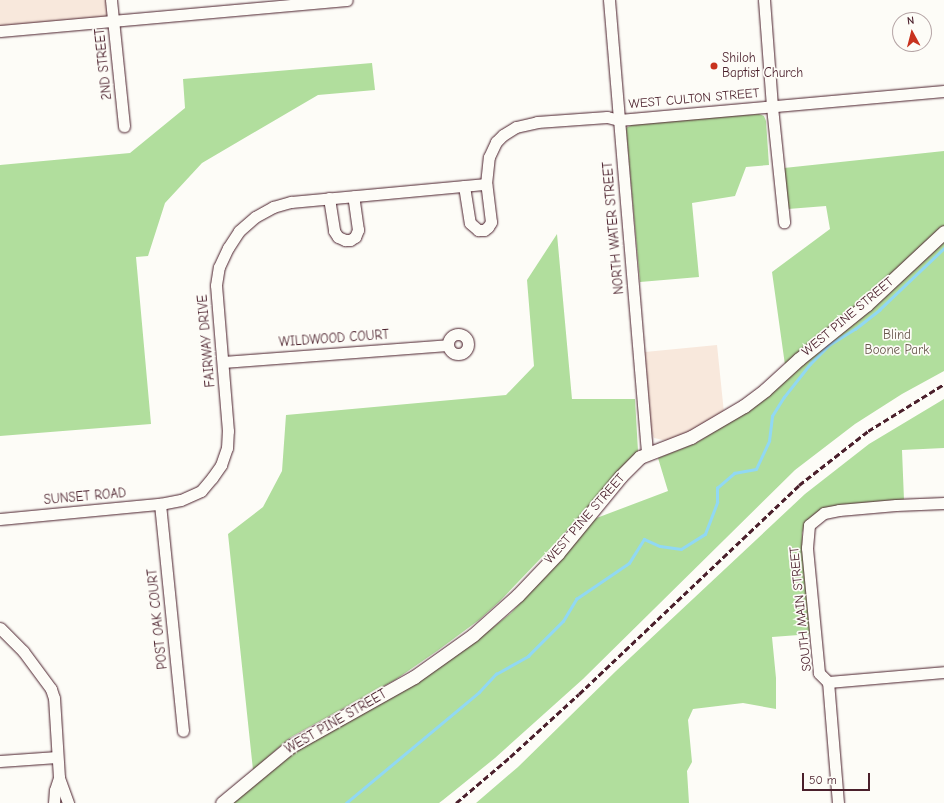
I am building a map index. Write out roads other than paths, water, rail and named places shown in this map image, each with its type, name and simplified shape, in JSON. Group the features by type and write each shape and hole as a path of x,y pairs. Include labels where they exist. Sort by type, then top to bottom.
{"street":[{"name":"2ND STREET","path":"111,0 124,126"},
{"path":"0,31 347,0"},
{"name":"NORTH WATER STREET","path":"609,0 647,453"},
{"path":"764,0 772,107 784,222"},
{"name":"WEST CULTON STREET","path":"464,186 470,223 478,230 484,230 491,222 486,184 489,157 496,142 516,127 536,122 607,117 619,120 944,91"},
{"name":"FAIRWAY DRIVE","path":"160,504 182,500 201,491 221,465 227,448 228,431 224,362 216,304 216,285 219,267 235,237 255,217 273,207 291,202 486,184"},
{"path":"329,198 334,231 338,237 345,240 350,240 355,237 358,230 353,196"},
{"name":"WEST PINE STREET","path":"222,803 291,746 414,676 472,635 518,595 558,553 621,476 640,457 647,453 692,437 744,406 866,305 944,232"},
{"name":"WILDWOOD COURT","path":"224,362 447,345"},
{"name":"SUNSET ROAD","path":"0,519 160,504"},
{"name":"POST OAK COURT","path":"160,504 183,731"},
{"name":"SOUTH MAIN STREET","path":"838,803 828,682 819,673 807,548 809,525 824,513 896,505 944,504"},
{"path":"0,628 23,651 51,689 54,698 59,778 68,803"},
{"path":"828,682 944,672"},
{"path":"0,761 57,758"},
{"path":"54,803 55,790 59,778"}],"waterway":[{"path":"346,803 479,692 496,674 528,656 563,621 576,599 629,563 644,539 660,546 681,549 705,534 717,502 717,488 734,473 756,469 769,441 772,416 784,397 810,364 829,345 855,329 879,310 944,248"}],"railway":[{"path":"456,803 510,757 579,694 799,485 868,431 944,384"}],"place":[{"name":"Shiloh Baptist Church","path":"714,66"}],"park label":[{"name":"Blind Boone Park","path":"897,344"}]}
